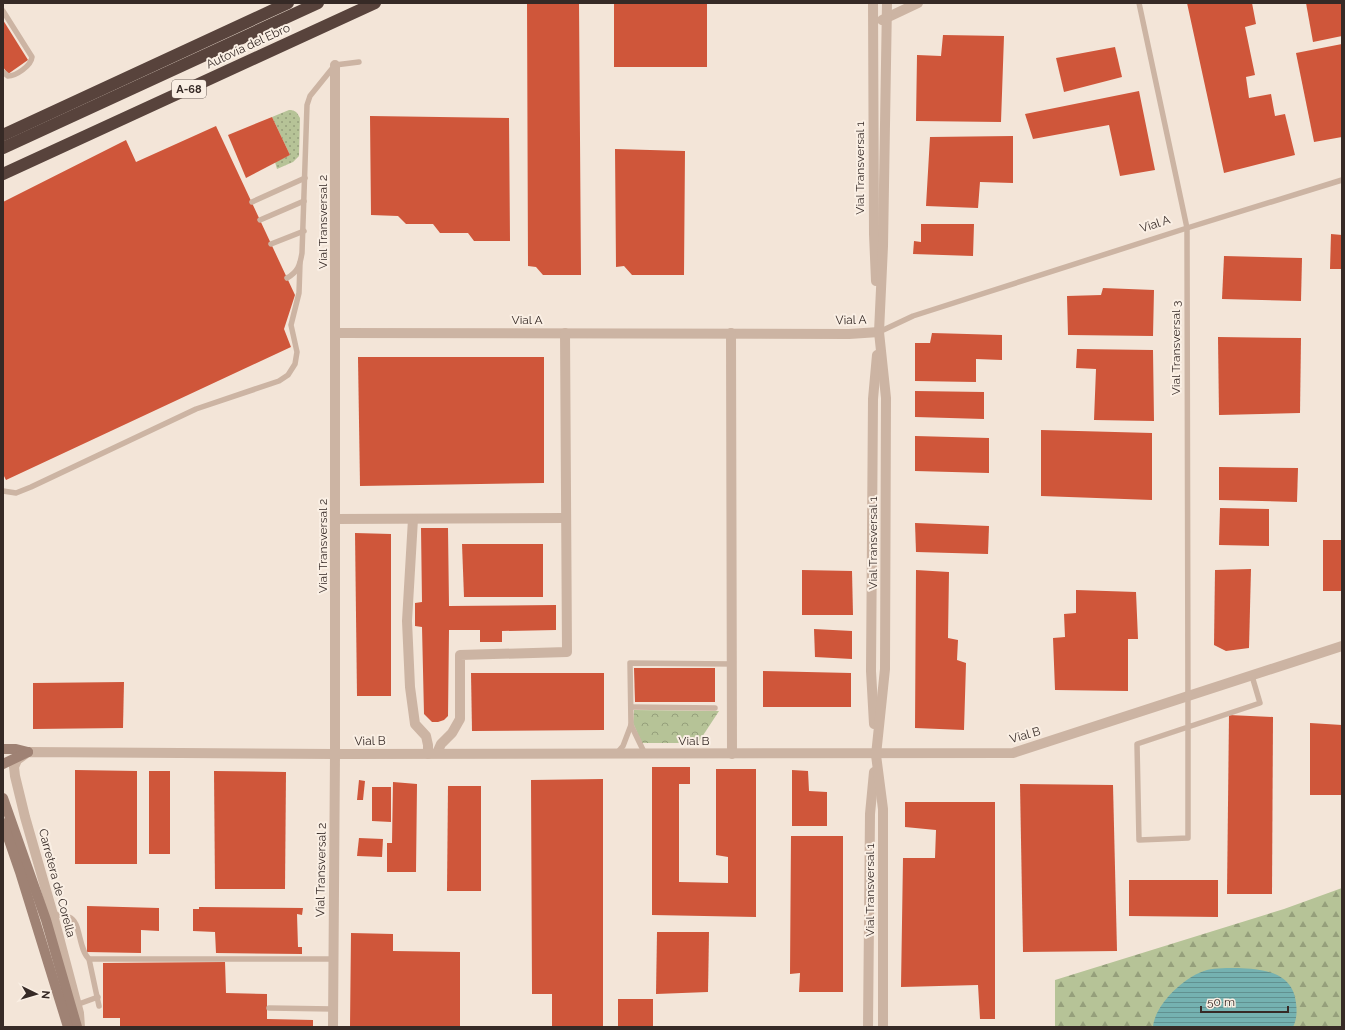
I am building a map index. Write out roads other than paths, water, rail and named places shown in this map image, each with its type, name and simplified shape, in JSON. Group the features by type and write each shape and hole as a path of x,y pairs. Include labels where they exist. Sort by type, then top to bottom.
{"highway":[{"path":"3,134 288,3"},
{"name":"Autovía del Ebro","path":"3,148 318,3"},
{"name":"Autovía del Ebro","path":"3,174 375,3"}],"main road":[{"path":"3,749 16,749 28,752"},
{"path":"3,764 28,752"},
{"name":"Carretera de Corella","path":"3,798 7,822 20,872 68,1027"},
{"path":"7,822 19,832 52,926 56,929"},
{"name":"Carretera de Corella","path":"7,822 46,920 79,1027"}],"street":[{"name":"Vial Transversal 1","path":"868,1027 870,814 885,668 886,398 879,332 874,234 873,3"},
{"name":"Vial Transversal 1","path":"879,332 883,246 886,3"},
{"path":"873,24 918,3"},
{"name":"Vial Transversal 2","path":"333,1027 336,754 335,65"},
{"name":"Vial A","path":"336,333 849,334 879,332"},
{"path":"413,519 407,621 410,687 415,724 426,736 432,754 452,733 460,719 460,655 567,652 565,333"},
{"path":"731,334 732,754"},
{"path":"336,519 565,518"},
{"name":"Vial B","path":"28,752 336,754 1013,754 1342,646"},
{"name":"Carretera de Corella","path":"28,752 17,760 14,767 15,776 25,817 53,914 76,1005 79,1027"},
{"name":"Vial Transversal 1","path":"876,755 883,809 883,1027"}],"lane":[{"name":"Vial Transversal 3","path":"1139,3 1186,228 1188,728"},
{"path":"3,11 32,57 27,66 13,75 8,76 3,72"},
{"path":"3,490 16,493 31,487 196,409 279,381 288,375 295,364 297,352 291,325 299,293 300,263 304,231 307,105 310,96 335,65 359,62"},
{"path":"252,202 305,178"},
{"name":"Vial A","path":"879,332 913,316 1186,228 1342,180"},
{"path":"260,220 304,201"},
{"path":"271,244 304,231"},
{"path":"287,278 295,274 300,263"},
{"path":"617,754 623,746 631,725 630,663 732,664"},
{"path":"1188,728 1188,838 1139,840 1137,744 1260,703 1252,676"},
{"path":"631,707 715,708"},
{"path":"631,725 645,754"},
{"path":"53,914 70,917 76,922 84,954 89,959 99,1006"},
{"path":"89,959 333,959"},
{"path":"76,1005 98,997"},
{"path":"269,1008 333,1009"}],"water":[{"path":"1218,968 1238,968 1267,971 1283,979 1289,985 1294,993 1297,1012 1293,1027 1153,1027 1159,1009 1165,1000 1172,992 1190,978 1207,970"}]}
